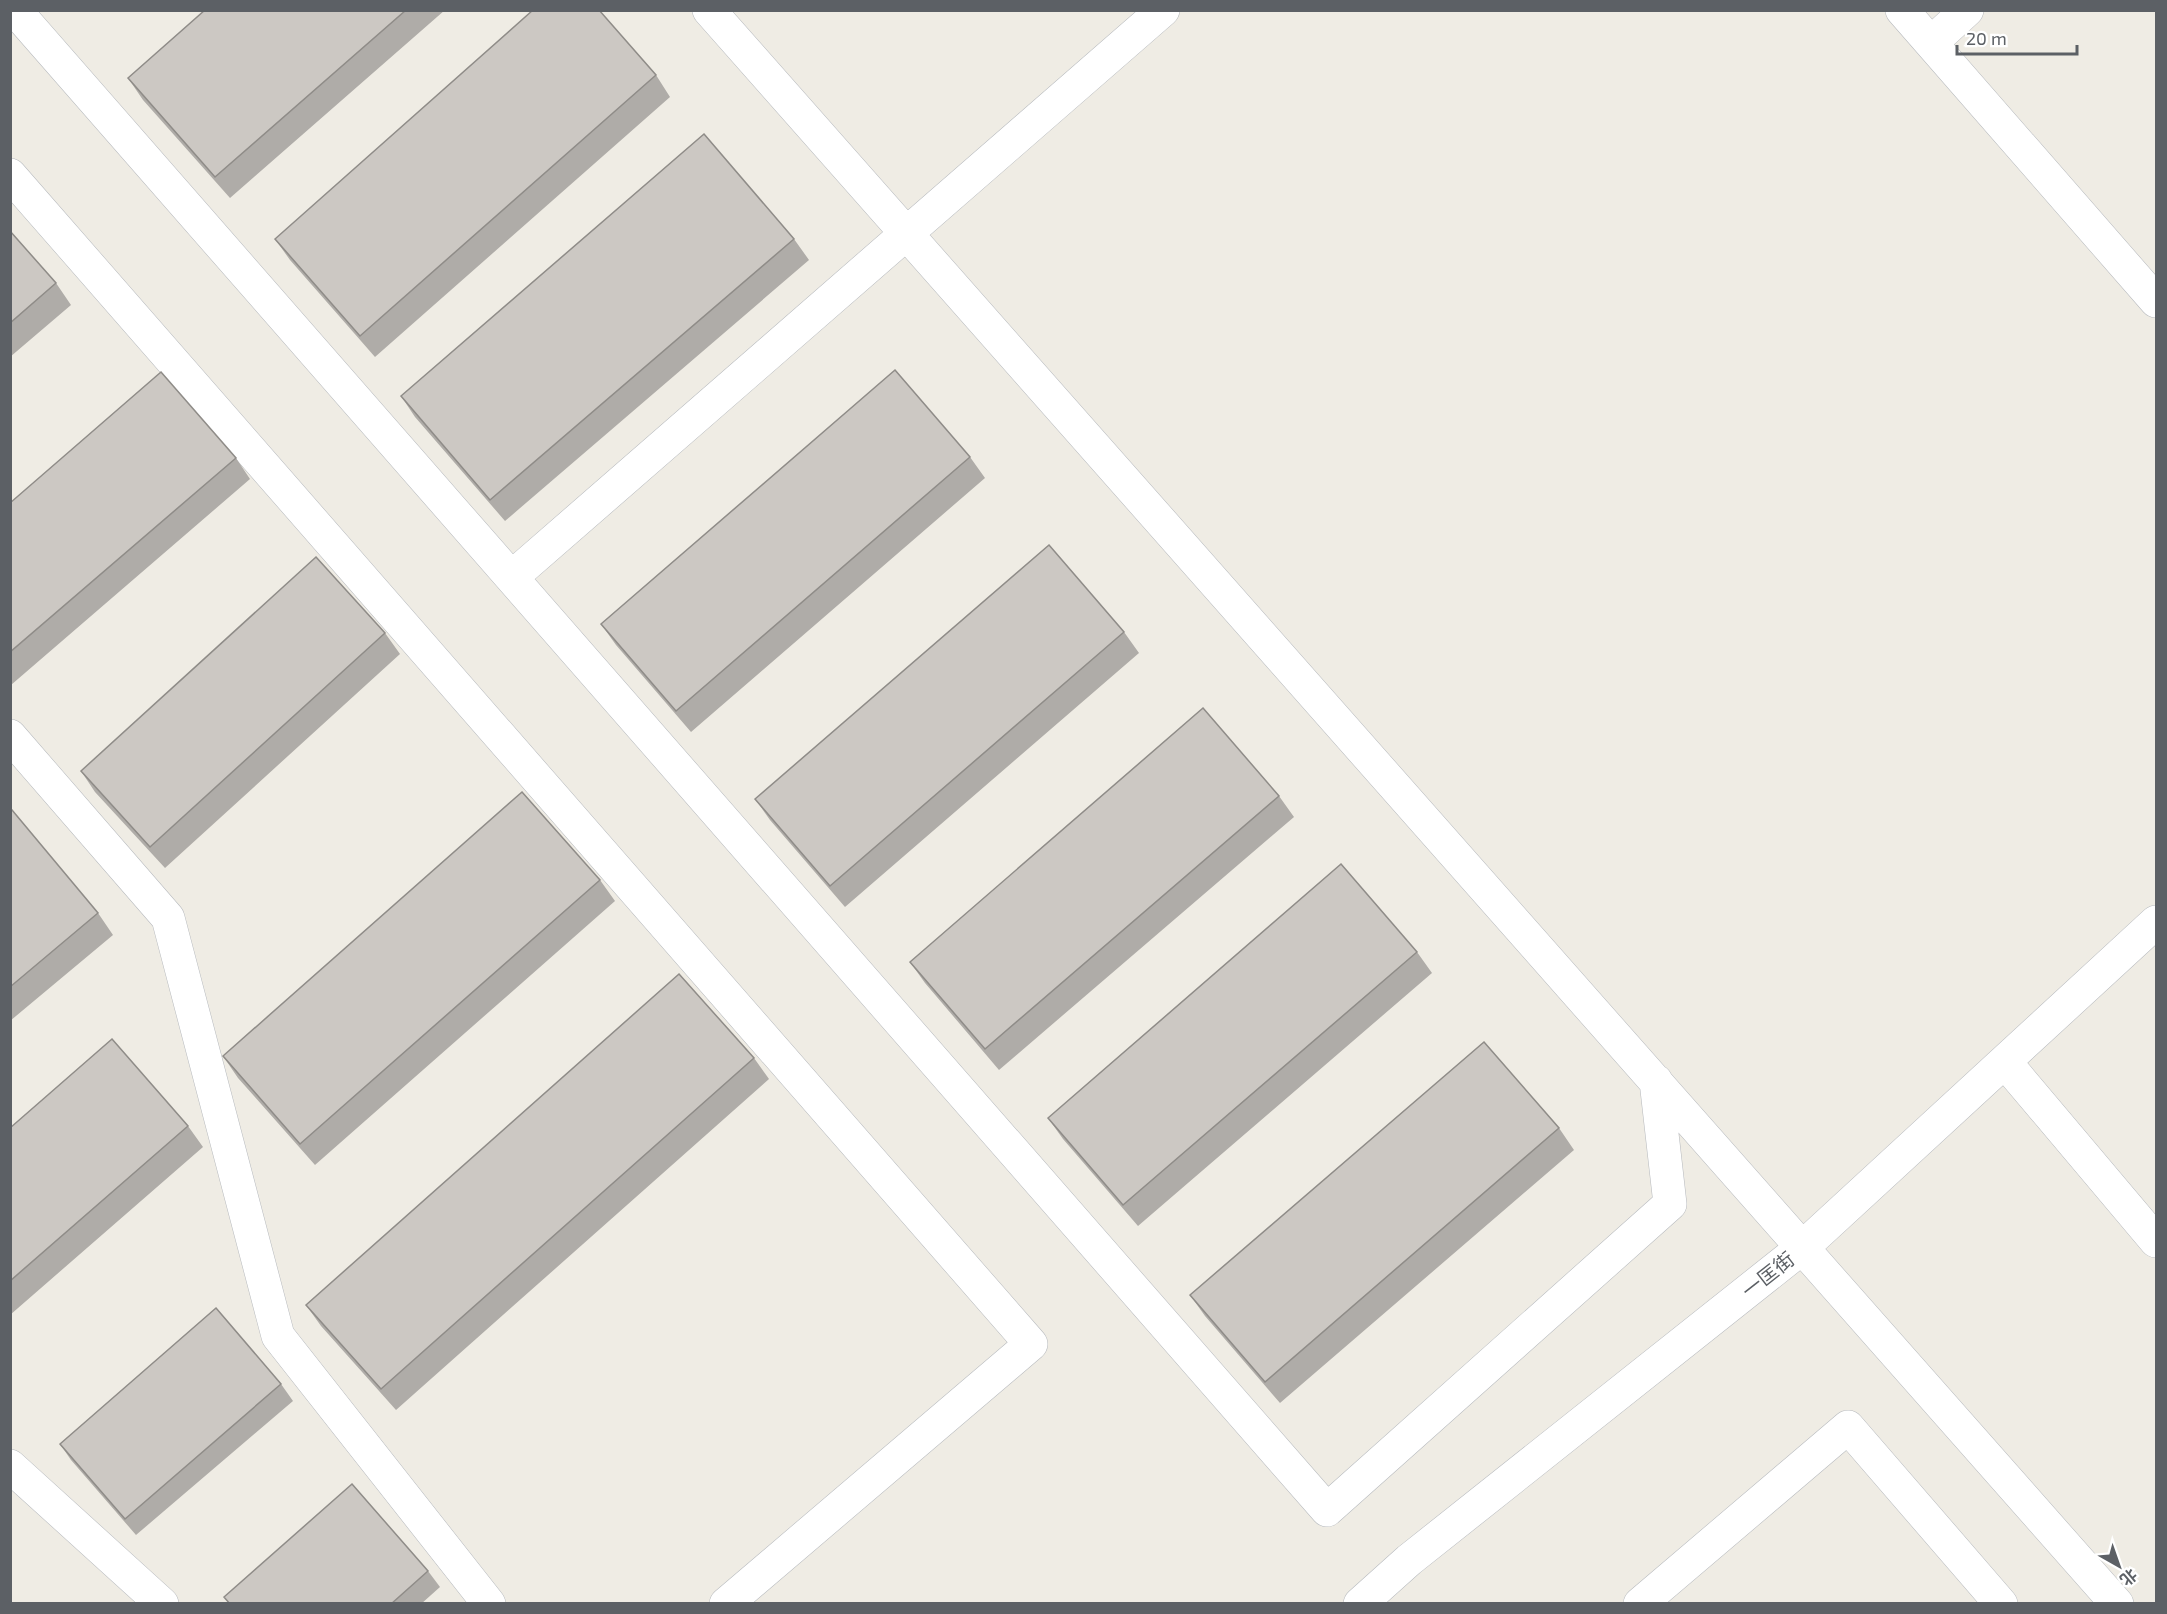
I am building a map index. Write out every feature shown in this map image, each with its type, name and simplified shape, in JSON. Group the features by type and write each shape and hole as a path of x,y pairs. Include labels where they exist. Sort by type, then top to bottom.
{"street":[{"path":"15,10 1327,1510 1670,1204 1656,1081"},
{"path":"709,10 2117,1604"},
{"path":"512,577 1163,10"},
{"path":"1902,10 2157,301"},
{"path":"1930,43 1967,10"},
{"path":"10,176 1031,1344 726,1604"},
{"path":"10,736 168,918 278,1336 489,1604"},
{"name":"一匡街","path":"1360,1604 1409,1560 1803,1247 2157,922"},
{"path":"2005,1062 2157,1241"},
{"path":"1641,1604 1848,1427 2001,1604"},
{"path":"10,1466 162,1604"}],"building":[{"path":"205,10 406,10 215,177 128,78"},
{"path":"533,10 599,10 656,75 360,336 275,239"},
{"path":"704,134 794,239 490,500 401,396"},
{"path":"10,231 56,283 10,323"},
{"path":"895,370 970,457 676,711 601,624"},
{"path":"161,372 236,458 10,652 10,503"},
{"path":"1049,545 1124,632 830,886 755,799"},
{"path":"316,557 385,633 150,847 81,771"},
{"path":"1203,708 1279,796 985,1049 910,962"},
{"path":"522,792 600,880 300,1144 223,1056"},
{"path":"12,810 98,913 10,987 10,811"},
{"path":"1341,864 1417,952 1123,1205 1048,1118"},
{"path":"679,974 754,1058 381,1389 306,1305"},
{"path":"112,1039 188,1126 10,1281 10,1128"},
{"path":"1484,1042 1559,1128 1265,1382 1190,1295"},
{"path":"216,1308 281,1384 125,1519 60,1444"},
{"path":"352,1484 428,1571 391,1604 230,1604 224,1597"}]}
